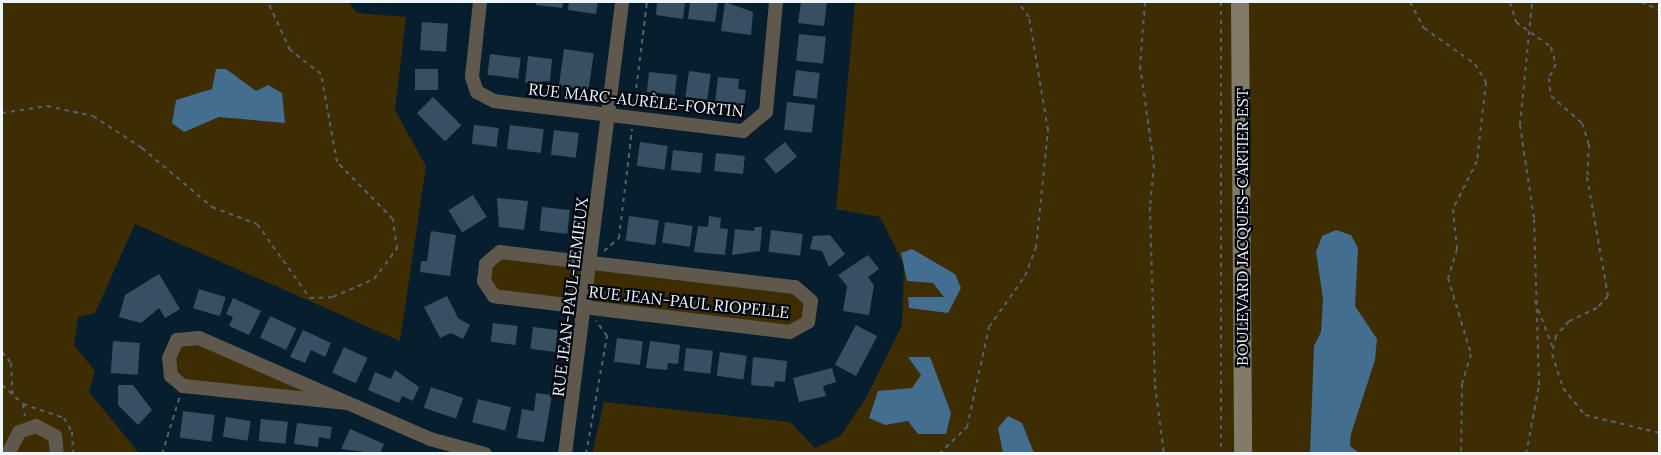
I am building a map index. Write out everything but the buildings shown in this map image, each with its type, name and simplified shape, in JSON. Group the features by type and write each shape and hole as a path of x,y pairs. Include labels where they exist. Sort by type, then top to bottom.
{"main road":[{"name":"BOULEVARD JACQUES-CARTIER EST","path":"1240,2 1244,453"}],"street":[{"name":"RUE MARC-AURÈLE-FORTIN","path":"480,2 472,76 477,92 494,101 743,131 757,125 766,112 776,2"},
{"name":"RUE JEAN-PAUL-LEMIEUX","path":"565,453 591,263 622,2"},
{"name":"RUE JEAN-PAUL RIOPELLE","path":"500,252 795,287 811,301 808,322 790,332 585,308 494,296 484,280 486,264 500,252"},
{"path":"347,403 183,386 171,376 169,358 177,340 199,338 430,439 485,453"},
{"path":"8,453 26,427 50,431 57,453"}],"path":[{"path":"2,113 47,106 93,116 142,148 212,207 257,224 310,298 333,297 374,279 397,249 393,219 337,162 321,74 290,50 268,2"},
{"path":"591,263 620,238 647,2"},
{"path":"939,453 968,427 989,327 1026,276 1036,248 1048,129 1029,17 1018,2"},
{"path":"1145,2 1140,66 1154,164 1150,207 1155,385 1164,453"},
{"name":"BOULEVARD JACQUES-CARTIER EST","path":"1221,2 1221,453"},
{"path":"1410,2 1424,28 1475,64 1486,82 1477,161 1453,209 1457,249 1448,278 1471,354 1462,384 1461,453"},
{"path":"1510,2 1516,22 1528,33 1544,40 1554,55 1551,96 1586,133 1587,177 1608,288 1604,303 1569,321 1552,346"},
{"path":"1526,453 1539,385 1533,298 1534,218 1520,125 1532,2"},
{"path":"1641,2 1659,10"},
{"path":"1533,298 1552,346 1563,388 1576,409 1597,420 1659,433"},
{"path":"585,308 607,336 586,453"},
{"path":"2,352 11,363 12,397"},
{"path":"2,385 12,397 24,404 64,418 72,432 73,453"},
{"path":"162,453 183,386"},
{"path":"24,404 26,427"}],"shaded area":[{"path":"2,2 348,2 357,13 406,17 395,110 426,166 400,341 135,224 95,313 78,317 74,345 95,371 89,392 139,453 2,453"},
{"path":"855,2 1659,2 1659,453 592,454 604,402 790,422 815,448 840,436 866,398 902,325 904,265 880,217 836,209"},
{"path":"500,252 795,287 811,301 808,322 790,332 494,296 486,264"},
{"path":"199,338 347,403 183,386 171,376 177,340"}],"water":[{"path":"216,69 226,69 256,91 268,85 282,93 285,123 219,117 184,132 172,123 176,100 212,89"},
{"path":"1336,230 1351,235 1358,248 1355,306 1377,339 1375,360 1351,434 1350,446 1359,453 1310,453 1314,346 1321,332 1323,299 1316,252 1322,236"},
{"path":"912,249 955,274 961,288 948,313 909,308 908,297 944,297 933,283 907,281 901,253"},
{"path":"908,357 930,357 951,413 946,434 918,434 908,421 885,425 869,418 878,391 912,388 921,375"},
{"path":"1008,416 1022,423 1034,453 1003,453 998,428"}]}
